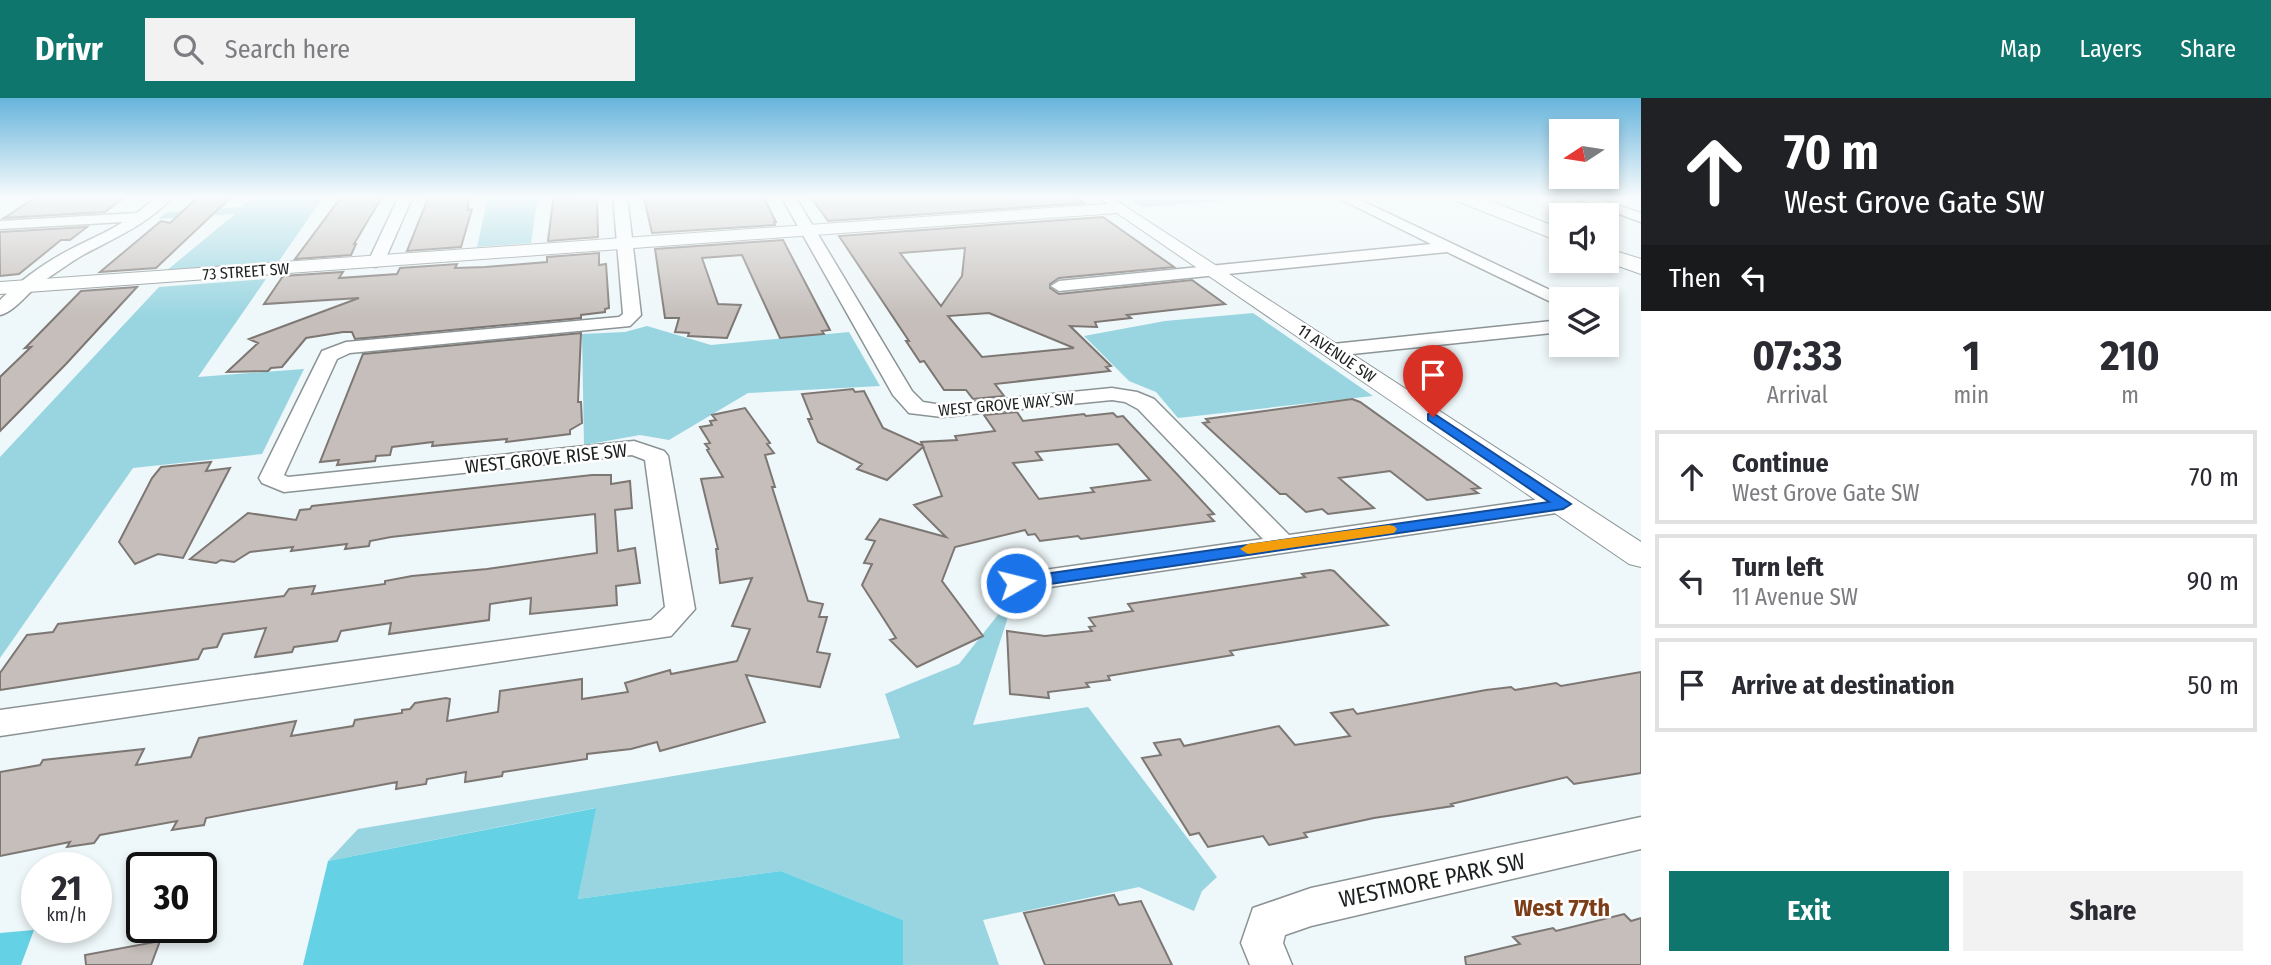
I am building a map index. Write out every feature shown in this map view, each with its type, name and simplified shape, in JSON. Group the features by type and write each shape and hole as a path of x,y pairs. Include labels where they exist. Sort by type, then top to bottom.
{"main road":[{"path":"1619,242 1641,251"},
{"path":"1619,259 1641,267"}],"street":[{"path":"0,310 24,287 76,252 111,236"},
{"path":"376,262 388,236"},
{"path":"625,236 626,244"},
{"name":"73 STREET SW","path":"0,288 732,236"},
{"name":"WEST GROVE WAY SW","path":"812,236 904,395 917,408 942,411 1112,394 1130,396 1146,404 1283,544"},
{"name":"11 AVENUE SW","path":"1163,236 1641,557"},
{"path":"1426,236 1549,294"},
{"path":"0,326 26,310 54,284 100,251 107,239"},
{"name":"WEST GROVE RISE SW","path":"0,723 660,629 680,610 656,456 634,448 284,485 271,478 329,355 346,348 624,322 632,315 626,244"},
{"path":"1059,286 1449,247"},
{"path":"1333,350 1549,327"},
{"path":"1016,583 1563,504"},
{"name":"WESTMORE PARK SW","path":"1271,965 1262,943 1268,922 1311,906 1641,834"}],"shaded area":[{"path":"208,236 296,236 279,261 166,271"},
{"path":"479,236 532,236 531,243 477,247"},
{"path":"266,279 198,377 304,369 262,454 133,468 0,658 0,457 159,287"},
{"path":"1253,313 1373,396 1178,418 1156,392 1129,381 1084,336 1165,321"},
{"path":"647,326 711,345 849,332 880,386 748,393 669,440 640,435 584,445 582,334 625,332"},
{"path":"1001,611 1009,614 973,725 1088,707 1217,877 1202,891 1194,911 1139,887 983,920 999,965 903,965 903,920 781,871 578,899 595,808 328,861 358,829 900,738 885,694 959,664"},
{"path":"596,808 578,899 781,871 903,920 903,965 303,965 328,861"},
{"path":"21,931 21,943 29,943 21,965 0,965 0,933"}],"building":[{"path":"0,236 75,236 70,240 61,240 19,274 0,276"},
{"path":"143,236 189,236 156,268 100,272"},
{"path":"312,236 358,236 351,255 295,259"},
{"path":"413,236 464,236 461,247 407,251"},
{"path":"549,236 598,236 598,237 548,241"},
{"path":"839,236 1131,236 1174,267 1059,278 1050,284 1050,288 1059,294 1192,280 1225,304 1127,315 1131,318 1095,322 1097,327 1070,326 1111,366 1106,367 1110,371 995,384 1004,396 973,399 966,390 944,390 924,361 920,362 906,341 909,341","holes":["965,248 962,276 941,306 900,253","989,313 1074,348 982,357 948,316"]},
{"path":"783,240 830,330 822,331 824,334 780,338 742,255 702,258 718,304 741,305 727,338 688,336 689,333 675,332 679,318 665,318 655,249"},
{"path":"599,253 599,265 606,264 609,308 605,309 605,312 581,315 581,318 355,339 352,332 343,332 306,338 282,367 268,371 227,372 258,343 249,339 359,298 264,304 283,276 343,272 339,278 397,274 400,268 457,264 455,268 485,267 547,262 547,257"},
{"path":"137,287 0,431 0,377 31,347 25,348 81,291"},
{"path":"581,333 578,402 581,402 582,423 570,430 570,434 506,442 507,439 432,446 433,442 392,447 390,455 376,456 375,461 337,465 339,460 320,462 363,354"},
{"path":"853,389 855,392 864,391 883,428 923,446 921,442 957,440 955,436 995,431 984,415 1017,412 1023,421 1084,414 1113,413 1117,417 1123,416 1214,514 1208,515 1214,521 1081,539 1078,536 1040,541 1035,534 1028,535 1025,530 955,547 942,581 983,636 917,667 890,640 896,638 862,585 872,564 864,563 875,541 866,539 880,519 946,537 914,505 942,496 923,447 887,480 857,469 862,464 818,442 808,419 812,419 802,394","holes":["1118,444 1150,480 1091,488 1094,492 1039,499 1013,463 1042,460 1036,452"]},
{"path":"1352,399 1360,402 1480,488 1472,489 1478,493 1427,500 1390,471 1339,478 1374,508 1328,514 1322,509 1306,512 1286,494 1280,494 1203,423 1209,422 1206,419"},
{"path":"745,408 774,453 765,455 775,487 772,487 808,601 823,604 819,617 827,617 817,652 830,654 820,687 746,675 765,722 660,751 657,742 631,749 587,754 587,759 503,772 502,776 465,782 466,772 427,779 426,784 396,789 397,782 206,818 204,825 172,830 177,821 100,835 94,843 67,847 70,842 0,856 0,772 40,765 43,760 144,749 136,765 191,757 199,738 296,721 291,736 353,726 355,720 402,713 402,710 410,709 415,703 446,698 450,699 447,721 498,712 500,691 582,679 582,699 628,692 625,683 670,670 671,674 737,661 750,629 732,626 752,578 720,583 718,549 701,479 723,477 707,450 709,449 705,444 710,443 700,427 712,425 710,421 716,420 712,415"},
{"path":"211,462 206,471 230,468 183,558 158,554 135,564 119,542 152,478 161,467"},
{"path":"611,475 611,484 630,481 632,508 615,510 618,551 635,548 640,583 616,586 617,605 530,614 531,598 490,604 489,620 389,634 391,623 341,631 337,641 294,647 292,652 255,657 266,628 223,634 217,647 203,649 198,659 0,690 0,673 27,635 53,632 58,624 284,596 289,589 315,586 312,594 385,584 385,581 412,576 487,569 597,553 595,514 391,537 370,541 369,546 345,549 347,544 291,551 293,547 250,552 234,562 221,560 216,563 190,559 248,513 296,520 300,510 310,509 312,506"},
{"path":"1330,570 1388,625 1230,651 1233,655 1108,676 1110,680 1086,683 1089,687 1048,692 1049,698 1010,694 1007,631 1045,636 1092,631 1089,627 1095,626 1089,618 1133,611 1128,604 1305,577 1302,574"},
{"path":"1641,672 1641,773 1574,784 1567,777 1451,804 1453,806 1374,818 1304,833 1307,837 1269,845 1263,836 1208,847 1199,833 1190,835 1142,758 1161,755 1154,743 1180,739 1184,746 1279,726 1295,745 1350,736 1331,713 1353,709 1357,714 1486,690 1511,687 1515,690 1556,683 1561,686"},
{"path":"1114,895 1119,905 1141,901 1172,965 1045,965 1024,913"},
{"path":"1624,914 1631,921 1641,918 1641,965 1466,965 1465,957 1520,944 1513,937 1553,928 1556,931"},
{"path":"159,943 151,965 86,965 85,955"}],"slow traffic":[{"path":"1248,549 1389,529"}],"district":[{"name":"West 77th","path":"1562,908"}],"route":[{"path":"1016,583 1563,504 1433,417"}]}
